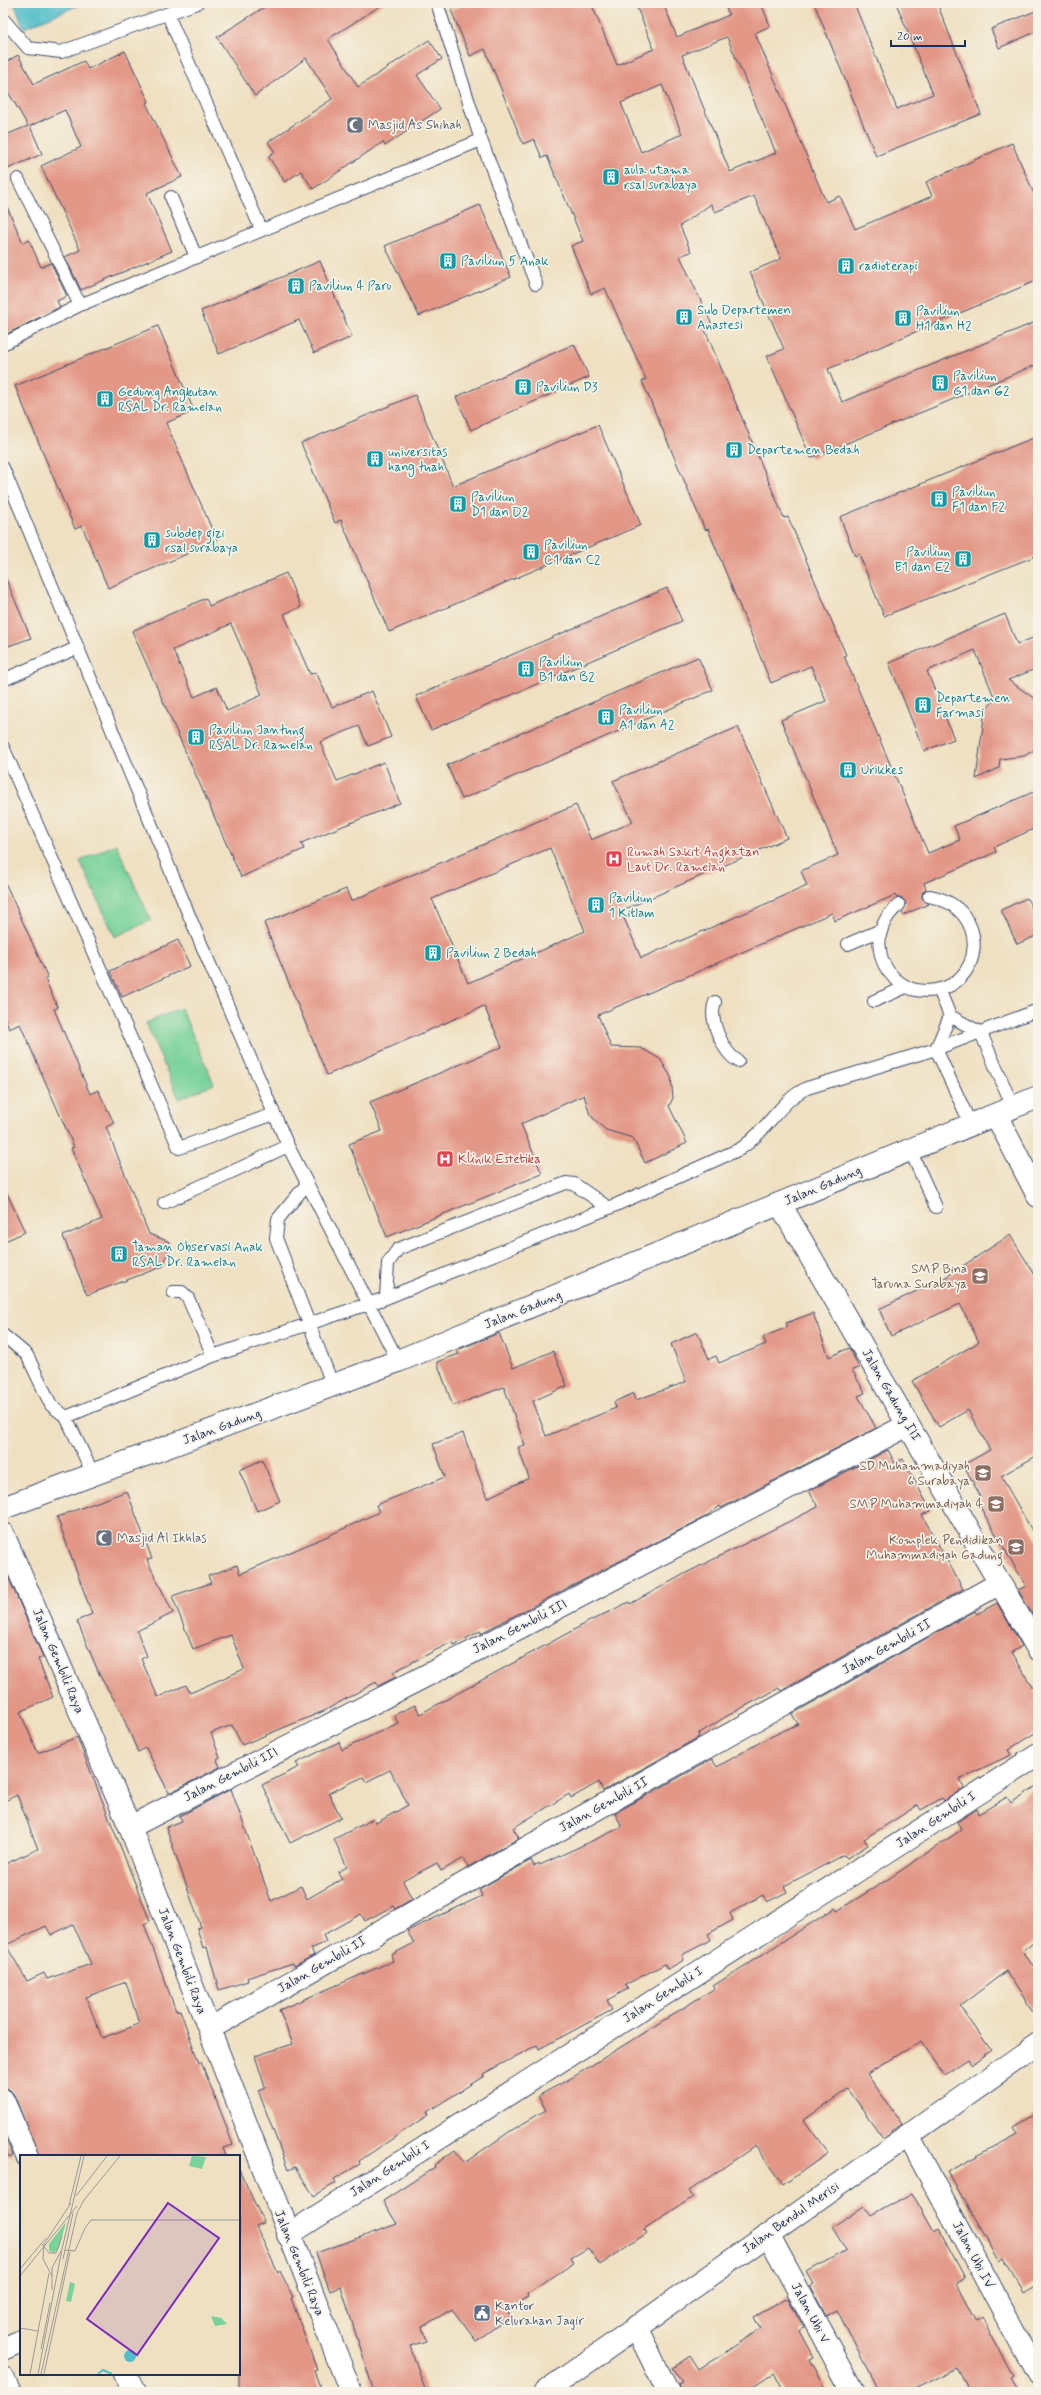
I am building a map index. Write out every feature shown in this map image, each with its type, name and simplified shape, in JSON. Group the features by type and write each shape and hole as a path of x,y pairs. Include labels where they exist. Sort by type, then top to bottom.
{"street":[{"name":"Jalan Gadung","path":"3,1508 398,1361 1038,1097"},
{"path":"1005,1111 1038,1196"},
{"name":"Jalan Gadung III","path":"780,1204 1038,1649"},
{"name":"Jalan Gembili III","path":"130,1827 908,1425"},
{"name":"Jalan Gembili Raya","path":"3,1534 130,1827 351,2392"},
{"name":"Jalan Gembili II","path":"209,2029 516,1854 1000,1583"},
{"name":"Jalan Gembili I","path":"288,2234 1038,1755"},
{"name":"Jalan Bendul Merisi","path":"545,2392 1038,2044"},
{"path":"3,2100 27,2155"},
{"name":"Jalan Ubi IV","path":"908,2135 1038,2375"},
{"name":"Jalan Ubi V","path":"768,2234 853,2392"},
{"path":"636,2327 668,2392"},
{"path":"3,2349 20,2341"},
{"path":"126,2375 134,2392"},
{"path":"3,2378 10,2392"}],"lane":[{"path":"3,19 28,48 61,52 168,15 197,3"},
{"path":"437,3 481,140 536,284"},
{"path":"168,15 261,229"},
{"path":"3,344 80,305 261,229 481,140"},
{"path":"18,179 80,305"},
{"path":"171,198 196,257"},
{"path":"3,468 77,648 288,1146 306,1185 398,1361"},
{"path":"3,680 77,648"},
{"path":"3,746 179,1148 274,1114"},
{"path":"899,905 886,918 881,930 879,943 881,957 886,969 906,987 920,991 939,989 959,978 968,967 973,953 974,939 970,925 963,912 952,903 929,896"},
{"path":"848,944 881,930"},
{"path":"874,1001 906,987"},
{"path":"939,989 950,1016 980,1033 1005,1111"},
{"path":"715,1002 712,1010 712,1018 730,1057 738,1061"},
{"path":"66,1417 214,1356 368,1305 609,1208 740,1149 756,1137 787,1101 797,1093 936,1049 1038,1010"},
{"path":"950,1016 936,1049 970,1125"},
{"path":"164,1203 288,1146"},
{"path":"910,1150 936,1207"},
{"path":"386,1298 388,1263 398,1249 566,1183 574,1184 609,1208"},
{"path":"306,1185 278,1219 276,1238 333,1386"},
{"path":"172,1292 182,1292 188,1298 214,1356"},
{"path":"3,1335 27,1355 51,1405 66,1417 94,1474"}],"green space":[{"path":"116,844 151,920 115,937 80,861"},
{"path":"181,1008 214,1084 179,1099 146,1023"}],"water":[{"path":"14,3 84,3 24,28"}],"building":[{"path":"271,3 385,3 328,39 358,87 429,40 442,59 417,75 440,109 385,146 383,142 313,189 301,171 285,182 268,156 275,152 268,142 332,99 306,58 255,96 217,37"},
{"path":"467,3 591,3 617,65 654,49 635,3 663,3 677,37 729,15 724,3 761,3 770,26 755,33 826,202 840,196 855,229 932,196 926,182 1012,143 1038,203 1038,280 828,369 842,402 1038,321 1038,364 811,458 767,356 784,349 750,272 781,259 754,196 715,212 711,204 680,226 691,252 680,256 713,327 705,330 784,518 788,517 846,655 844,656 928,853 960,840 954,826 1038,790 1038,827 994,847 996,852 924,883 926,889 922,893 922,898 929,904 903,915 902,912 906,903 902,898 897,898 895,895 835,921 832,913 598,1015 611,1047 641,1048 660,1059 671,1077 673,1098 669,1106 687,1143 645,1163 633,1138 606,1130 590,1115 584,1095 521,1124 542,1174 387,1237 349,1144 382,1131 370,1102 502,1047 484,1006 327,1075 264,923 346,889 351,901 576,805 591,840 633,822 613,781 738,727 787,838 621,911 641,958 807,886 801,871 838,855 781,720 826,701 811,666 771,683 708,529 705,530 642,381 646,379 605,288 591,294 571,246 583,241 547,156 542,158 534,139 523,144 485,49 470,56 451,10","holes":["727,37 776,153 730,172 682,55","662,85 682,134 641,152 621,103","550,848 585,931 468,983 432,899"]},
{"path":"814,3 854,3 897,109 933,94 896,3 937,3 981,114 876,156"},
{"path":"1038,10 1038,31 999,48 991,29"},
{"path":"125,51 149,102 146,103 182,177 147,193 172,251 81,290 65,257 80,250 41,166 81,147 65,110 30,126 42,154 3,171 3,136 28,126 3,83 3,64 18,55 34,84 84,61 88,69"},
{"path":"3,198 23,243 29,240 41,267 51,263 67,296 57,301 60,307 3,336"},
{"name":"Paviliun 5 Anak","path":"480,205 511,277 419,316 385,246"},
{"name":"Paviliun 4 Paru","path":"320,261 352,337 314,353 299,320 219,354 201,311"},
{"path":"158,326 194,411 166,423 217,541 108,588 82,526 75,529 15,386"},
{"name":"Paviliun D3","path":"574,344 589,377 471,430 456,397"},
{"path":"415,395 453,486 598,425 641,525 389,632 341,520 335,523 301,443"},
{"path":"1038,436 1038,555 884,616 859,554 855,556 840,517"},
{"path":"3,572 31,638 3,648"},
{"path":"286,573 301,607 284,614 310,674 316,672 332,707 372,691 391,737 368,746 359,726 320,742 337,781 384,762 400,803 301,843 304,849 241,877 132,631 206,598 209,606","holes":["231,624 262,695 227,711 217,687 194,697 173,650"]},
{"name":"Paviliun B1 dan B2","path":"667,588 682,621 431,730 416,696"},
{"path":"1005,614 1017,644 1038,636 1038,668 1008,680 1038,701 1038,748 1024,756 1000,759 999,768 976,779 984,717 987,708 995,699 975,650 927,671 954,739 924,751 889,663"},
{"name":"Paviliun A1 dan A2","path":"698,657 713,690 462,799 447,765"},
{"path":"3,878 48,978 45,979 58,1008 54,1009 90,1094 98,1090 114,1123 106,1127 149,1234 170,1242 164,1266 87,1295 63,1236 102,1219 71,1148 74,1147 20,1024 9,1029 3,1013"},
{"path":"1027,898 1038,921 1038,935 1017,944 1001,910"},
{"path":"178,940 190,966 122,997 110,971"},
{"path":"3,1185 25,1232 3,1242"},
{"path":"1010,1235 1038,1280 1038,1455 1001,1476 1038,1541 1038,1624 1018,1590 1026,1586 976,1500 981,1497 963,1465 990,1450 968,1410 939,1427 912,1381 979,1342 960,1304 891,1336 879,1309 946,1277"},
{"path":"813,1313 829,1357 849,1348 851,1351 859,1368 852,1370 865,1393 858,1396 876,1428 721,1508 720,1506 705,1517 481,1633 480,1631 454,1645 452,1642 393,1672 396,1677 378,1686 376,1682 324,1711 242,1745 232,1725 211,1733 220,1758 217,1760 220,1767 169,1793 146,1748 138,1752 119,1708 100,1676 77,1621 92,1614 57,1517 127,1491 152,1559 147,1560 173,1613 137,1631 147,1656 141,1659 158,1697 186,1685 190,1693 244,1669 231,1635 193,1649 172,1596 211,1583 208,1576 237,1565 240,1574 330,1535 379,1512 376,1505 445,1477 433,1444 463,1433 487,1498 529,1478 518,1447 525,1445 504,1387 453,1406 437,1362 459,1354 457,1350 499,1333 513,1368 553,1351 567,1386 533,1401 546,1436 616,1408 614,1402 634,1393 636,1400 686,1382 671,1344 697,1332 709,1359 716,1356 719,1363 766,1344 763,1337 788,1327 786,1323"},
{"path":"888,1450 895,1463 903,1459 931,1511 922,1515 963,1589 781,1691 779,1688 727,1716 698,1734 699,1737 603,1791 599,1782 571,1798 569,1794 513,1828 519,1838 468,1867 464,1858 441,1871 437,1863 403,1881 412,1899 395,1909 393,1906 365,1921 361,1914 323,1935 326,1942 311,1949 314,1955 294,1966 293,1963 247,1978 248,1981 219,1990 207,1947 203,1948 197,1928 201,1927 166,1827 182,1821 180,1816 231,1789 271,1901 301,1886 307,1899 342,1879 338,1872 347,1867 334,1839 373,1819 376,1823 408,1805 390,1770 366,1782 363,1777 329,1793 341,1818 290,1843 262,1785 299,1767 296,1763 339,1742 342,1750 398,1723 394,1715 415,1705 420,1714 588,1622 629,1602 630,1604 688,1572 818,1507 809,1491"},
{"path":"262,1460 280,1501 257,1511 239,1470"},
{"path":"3,1565 43,1657 38,1659 53,1697 20,1712 38,1753 77,1737 150,1921 144,1924 176,2011 180,2010 199,2063 201,2062 233,2145 223,2148 226,2155 39,2155 14,2095 10,2090 3,2088 3,1865 38,1849 17,1795 3,1802","holes":["73,1924 91,1964 47,1979 44,1973 27,1981 6,1945 46,1926 51,1935","126,1982 139,2024 102,2038 86,1997"]},
{"path":"997,1603 1022,1646 1012,1652 1038,1697 1038,1731 1008,1750 1011,1755 959,1779 964,1788 944,1801 942,1798 921,1810 918,1805 864,1839 868,1845 847,1858 844,1855 784,1886 787,1892 767,1902 763,1895 730,1913 733,1920 708,1934 711,1940 682,1955 684,1960 668,1969 665,1964 625,1985 628,1989 607,2000 612,2010 539,2049 537,2045 483,2074 484,2076 427,2112 428,2115 359,2161 360,2164 334,2179 336,2183 314,2196 295,2167 288,2170 258,2090 265,2087 255,2056 293,2044 279,2010 393,1961 391,1955 414,1943 407,1931 482,1896 479,1889 531,1860 534,1866 539,1863 540,1865 622,1827 615,1813 712,1759 717,1767 764,1740 798,1724 792,1714 975,1611 977,1614"},
{"path":"1038,1785 1038,1939 1023,1951 1038,1974 1038,2019 1006,1971 960,2006 991,2050 972,2064 968,2059 944,2075 921,2041 867,2074 902,2124 883,2138 848,2089 804,2120 828,2153 783,2185 755,2146 689,2191 693,2197 644,2229 647,2233 600,2265 588,2248 571,2258 574,2263 527,2294 528,2297 507,2311 511,2316 476,2341 452,2309 422,2327 426,2341 410,2346 426,2392 374,2392 341,2287 330,2291 316,2253 397,2224 383,2201 435,2167 434,2165 455,2150 464,2163 512,2130 546,2110 538,2096 573,2077 715,1988 713,1986 835,1908 837,1911 890,1878 961,1830 957,1822 977,1809 979,1814 1007,1797 1011,1803"},
{"path":"1038,2113 1038,2282 1023,2291 1004,2259 1000,2262 947,2172 1018,2134 1014,2127"},
{"path":"3,2132 13,2156 3,2156"},
{"path":"240,2171 264,2223 256,2226 278,2273 280,2271 293,2297 291,2298 317,2370 314,2371 322,2392 239,2392"},
{"path":"912,2193 934,2232 939,2229 965,2278 957,2283 977,2321 982,2317 1013,2377 1010,2379 1018,2392 969,2392 956,2368 909,2392 879,2392 837,2310 826,2316 810,2286 814,2284 807,2272 846,2250 832,2227 864,2206 871,2216"},
{"path":"788,2298 804,2328 800,2331 814,2357 810,2359 828,2392 784,2392 774,2373 745,2392 680,2392 678,2384 682,2382 672,2368 690,2356 699,2370 760,2329 754,2317"}],"place":[{"name":"Masjid As Shihah","path":"355,125"},
{"name":"aula utama rsal surabaya","path":"611,177"},
{"name":"Paviliun 5 Anak","path":"448,261"},
{"name":"radioterapi","path":"846,266"},
{"name":"Paviliun 4 Paru","path":"296,286"},
{"name":"Sub Departemen Anastesi","path":"684,317"},
{"name":"Paviliun H1 dan H2","path":"903,318"},
{"name":"Paviliun G1 dan G2","path":"940,383"},
{"name":"Paviliun D3","path":"523,387"},
{"name":"Gedung Angkutan RSAL Dr. Ramelan","path":"105,399"},
{"name":"Departemen Bedah","path":"734,450"},
{"name":"universitas hang tuah","path":"375,459"},
{"name":"Paviliun F1 dan F2","path":"939,499"},
{"name":"Paviliun D1 dan D2","path":"458,504"},
{"name":"subdep gizi rsal surabaya","path":"152,540"},
{"name":"Paviliun C1 dan C2","path":"531,552"},
{"name":"Paviliun E1 dan E2","path":"963,559"},
{"name":"Paviliun B1 dan B2","path":"526,669"},
{"name":"Departemen Farmasi","path":"923,705"},
{"name":"Paviliun A1 dan A2","path":"606,717"},
{"name":"Paviliun Jantung RSAL Dr. Ramelan","path":"196,737"},
{"name":"Urikkes","path":"848,770"},
{"name":"Rumah Sakit Angkatan Laut Dr. Ramelan","path":"614,859"},
{"name":"Paviliun 1 Kitlam","path":"596,905"},
{"name":"Paviliun 2 Bedah","path":"433,953"},
{"name":"Klinik Estetika","path":"445,1159"},
{"name":"Taman Observasi Anak RSAL Dr. Ramelan","path":"119,1254"},
{"name":"SMP Bina Taruna Surabaya","path":"980,1276"},
{"name":"SD Muhammadiyah 6 Surabaya","path":"983,1473"},
{"name":"SMP Muhammadiyah 4","path":"996,1504"},
{"name":"Masjid Al Ikhlas","path":"104,1538"},
{"name":"Komplek Pendidikan Muhammadiyah Gadung","path":"1016,1547"},
{"name":"Kantor Kelurahan Jagir","path":"482,2313"}]}
